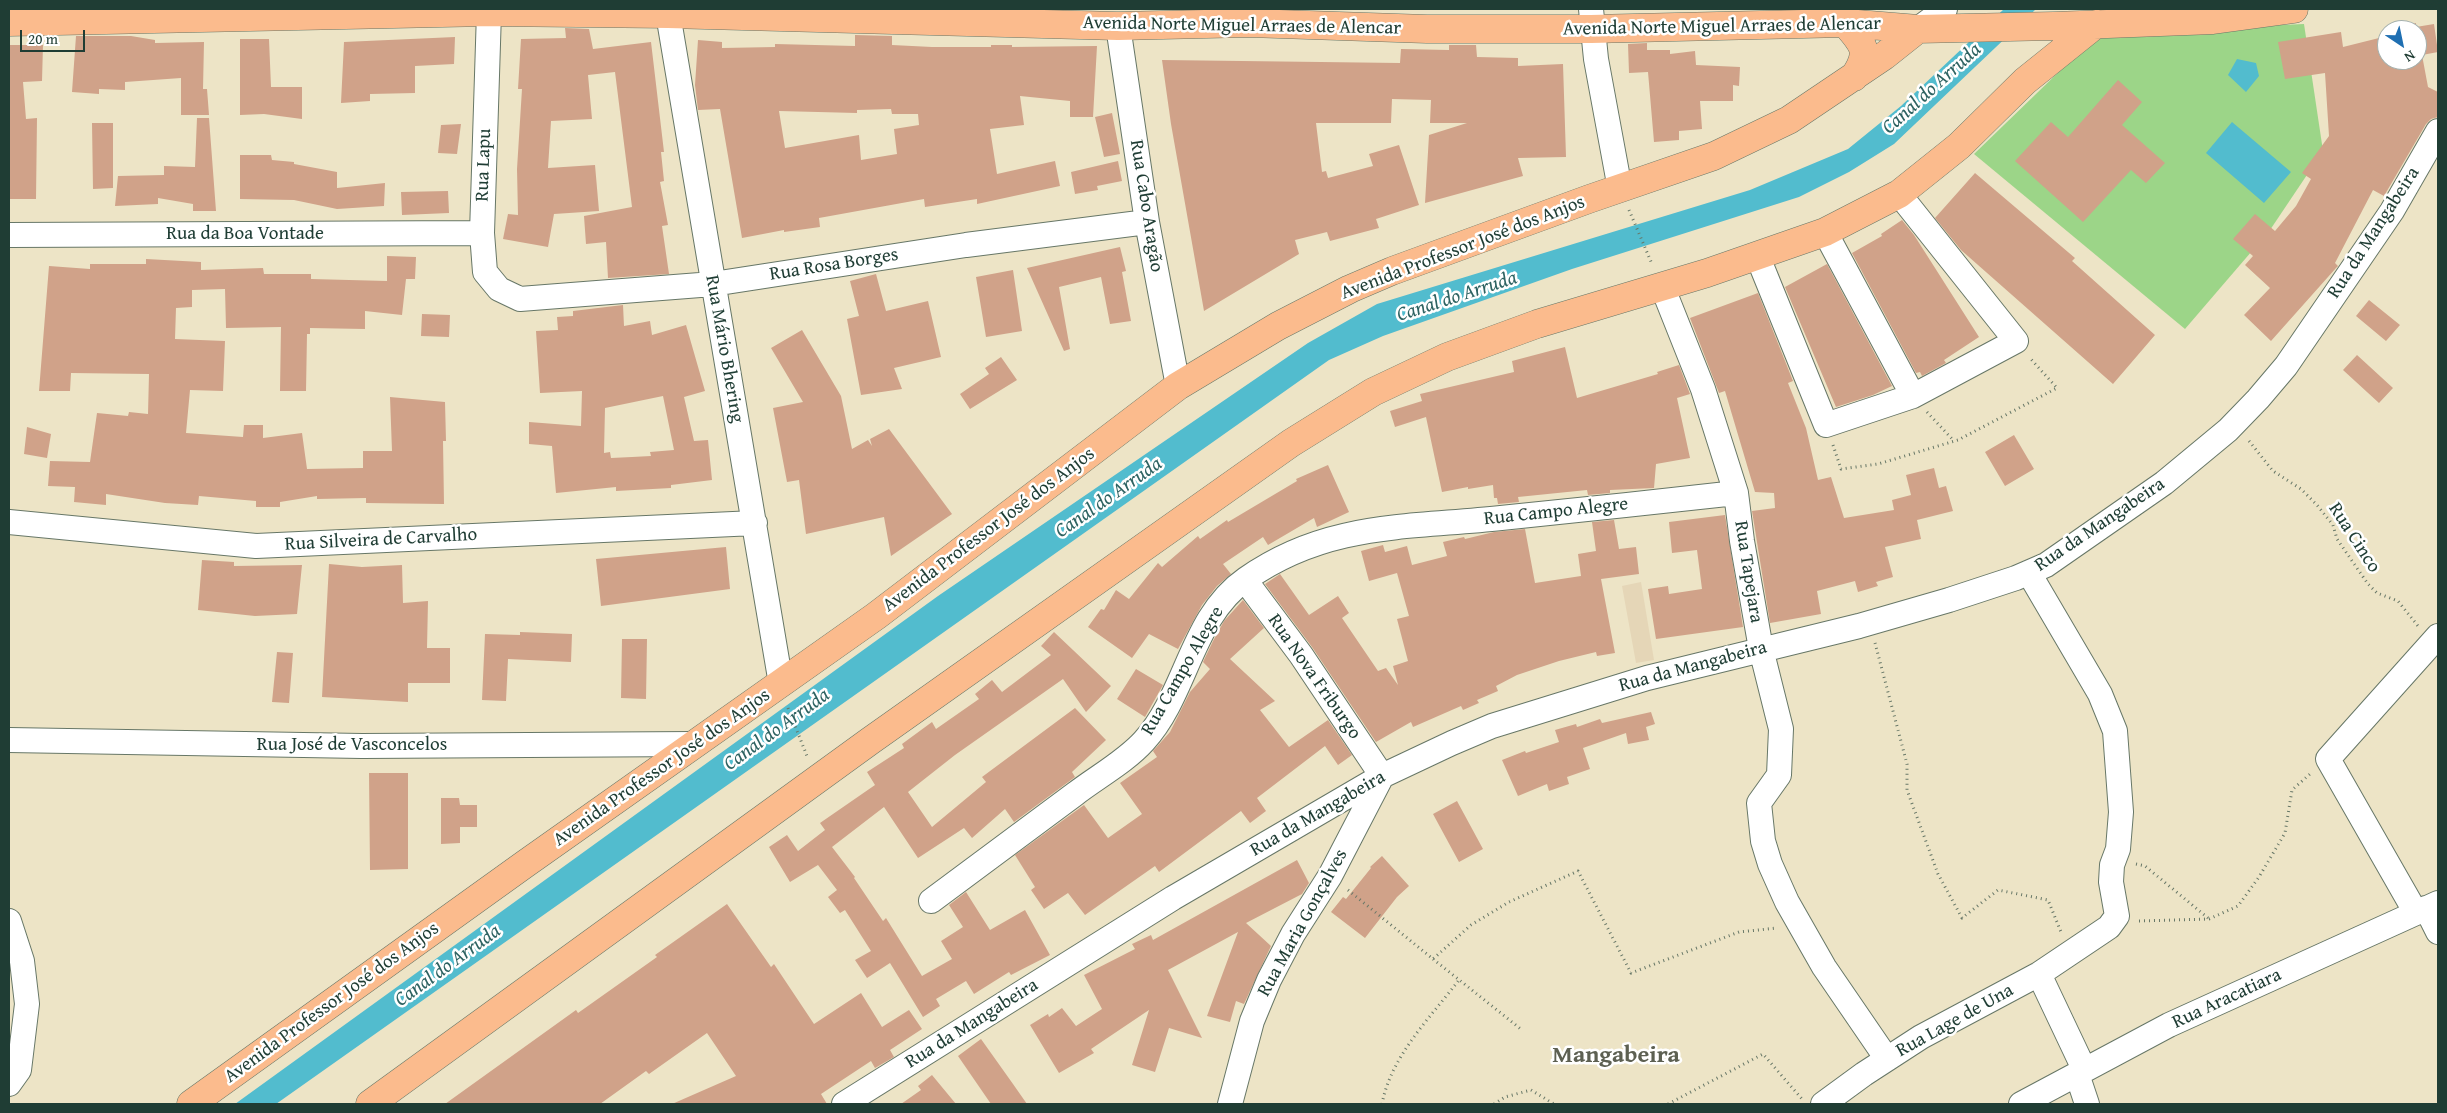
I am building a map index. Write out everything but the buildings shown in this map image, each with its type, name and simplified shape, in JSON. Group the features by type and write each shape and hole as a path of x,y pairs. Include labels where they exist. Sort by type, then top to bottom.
{"main road":[{"name":"Avenida Norte Miguel Arraes de Alencar","path":"9,22 489,12 668,14 1118,26 1250,23 1427,29 1591,19 1845,22 1914,32 1951,18 2054,26 2096,24 2154,15 2213,20 2294,9"},
{"path":"1845,22 1856,36 1864,51 1864,61 1854,77"},
{"path":"370,1104 870,741 1291,443 1373,392 1447,357 1537,324 1662,286 1825,232 1899,194 1959,146 2025,81 2096,24"},
{"path":"1914,32 2019,31 2029,38 2034,49 2033,60 2025,81"},
{"name":"Avenida Professor José dos Anjos","path":"191,1104 695,744 783,692 907,592 1178,386 1278,326 1350,289 1392,271 1714,156 1789,120 1854,77 1914,32"}],"street":[{"name":"Rua Lapu","path":"489,12 482,233 485,272 499,289 520,299"},
{"name":"Rua Mário Bhering","path":"668,14 783,692"},
{"path":"1591,19 1620,189"},
{"name":"Rua Cabo Aragão","path":"1118,26 1147,222 1178,386"},
{"name":"Rua da Mangabeira","path":"844,1104 1165,903 1382,776 1492,726 1647,678 1869,623 1949,600 2046,565 2164,483 2233,424 2286,366 2392,211 2438,132"},
{"path":"1757,255 1826,425 1913,396 2016,341 1899,194"},
{"name":"Rua Rosa Borges","path":"520,299 713,284 966,245 1147,222"},
{"path":"1825,232 1913,396"},
{"name":"Rua da Boa Vontade","path":"9,235 482,233"},
{"name":"Rua Tapejara","path":"1662,286 1703,389 1736,493 1742,541 1761,649 1781,729 1779,775 1759,803 1763,841 1780,887 1824,967 1887,1060"},
{"name":"Rua Campo Alegre","path":"932,901 1144,741 1174,693 1200,634 1224,601 1244,580 1286,555 1340,535 1372,529 1428,526 1736,493"},
{"name":"Rua Silveira de Carvalho","path":"9,522 256,546 754,523"},
{"path":"2029,572 2100,694 2115,731 2121,812 2118,848 2111,882 2118,916 2114,923"},
{"name":"Rua Nova Friburgo","path":"1244,580 1301,655 1382,776"},
{"path":"2435,640 2328,759 2427,908 2438,932"},
{"name":"Rua José de Vasconcelos","path":"9,740 362,746 695,744"},
{"name":"Rua Maria Gonçalves","path":"1230,1104 1252,1021 1269,980 1293,934 1330,876 1382,776"},
{"name":"Rua Aracatiara","path":"2021,1104 2169,1025 2427,908"},
{"path":"9,921 22,961 27,1004 12,1074"},
{"name":"Rua Lage de Una","path":"1823,1104 1922,1037 2039,974 2114,923"},
{"path":"2039,974 2080,1071 2087,1104"}],"path":[{"path":"1620,189 1662,286"},
{"path":"1841,469 1878,464 1954,441 2057,388 2016,341"},
{"path":"1913,396 1954,441"},
{"name":"Rua Cinco","path":"2233,424 2273,471 2301,489 2317,505 2333,525 2337,539 2368,584 2377,593 2398,601 2435,640"},
{"path":"1869,623 1907,764 1907,790 1938,874 1962,918 1998,890 2048,900 2080,947"},
{"path":"783,692 801,742"},
{"path":"2114,923 2209,919 2238,906 2259,877 2285,833 2292,790 2328,759"},
{"path":"2114,860 2145,866 2209,919"},
{"path":"1433,959 1471,925 1501,907 1578,871 1631,973 1740,932 1801,926"},
{"path":"1330,876 1522,1030"},
{"path":"1382,1104 1385,1086 1404,1050 1460,980"},
{"path":"1669,1104 1763,1054 1807,1104"},
{"path":"1494,1104 1505,1097 1531,1090 1554,1104"}],"shaded area":[{"path":"1641,582 1654,660 1636,663 1622,586"}],"green space":[{"path":"2304,24 2323,151 2270,230 2185,329 1974,154 2099,33"}],"water":[{"name":"Canal do Arruda","path":"2004,9 2036,9 1894,144 1849,172 1799,197 1572,269 1383,336 1329,360 276,1104 235,1104 938,596 1308,343 1377,304 1750,190 1848,149 1901,106"},
{"path":"2237,59 2256,63 2259,76 2246,92 2228,75"},
{"path":"2232,122 2291,172 2264,203 2206,153"}],"district":[{"name":"Mangabeira","path":"1616,1056"}]}
